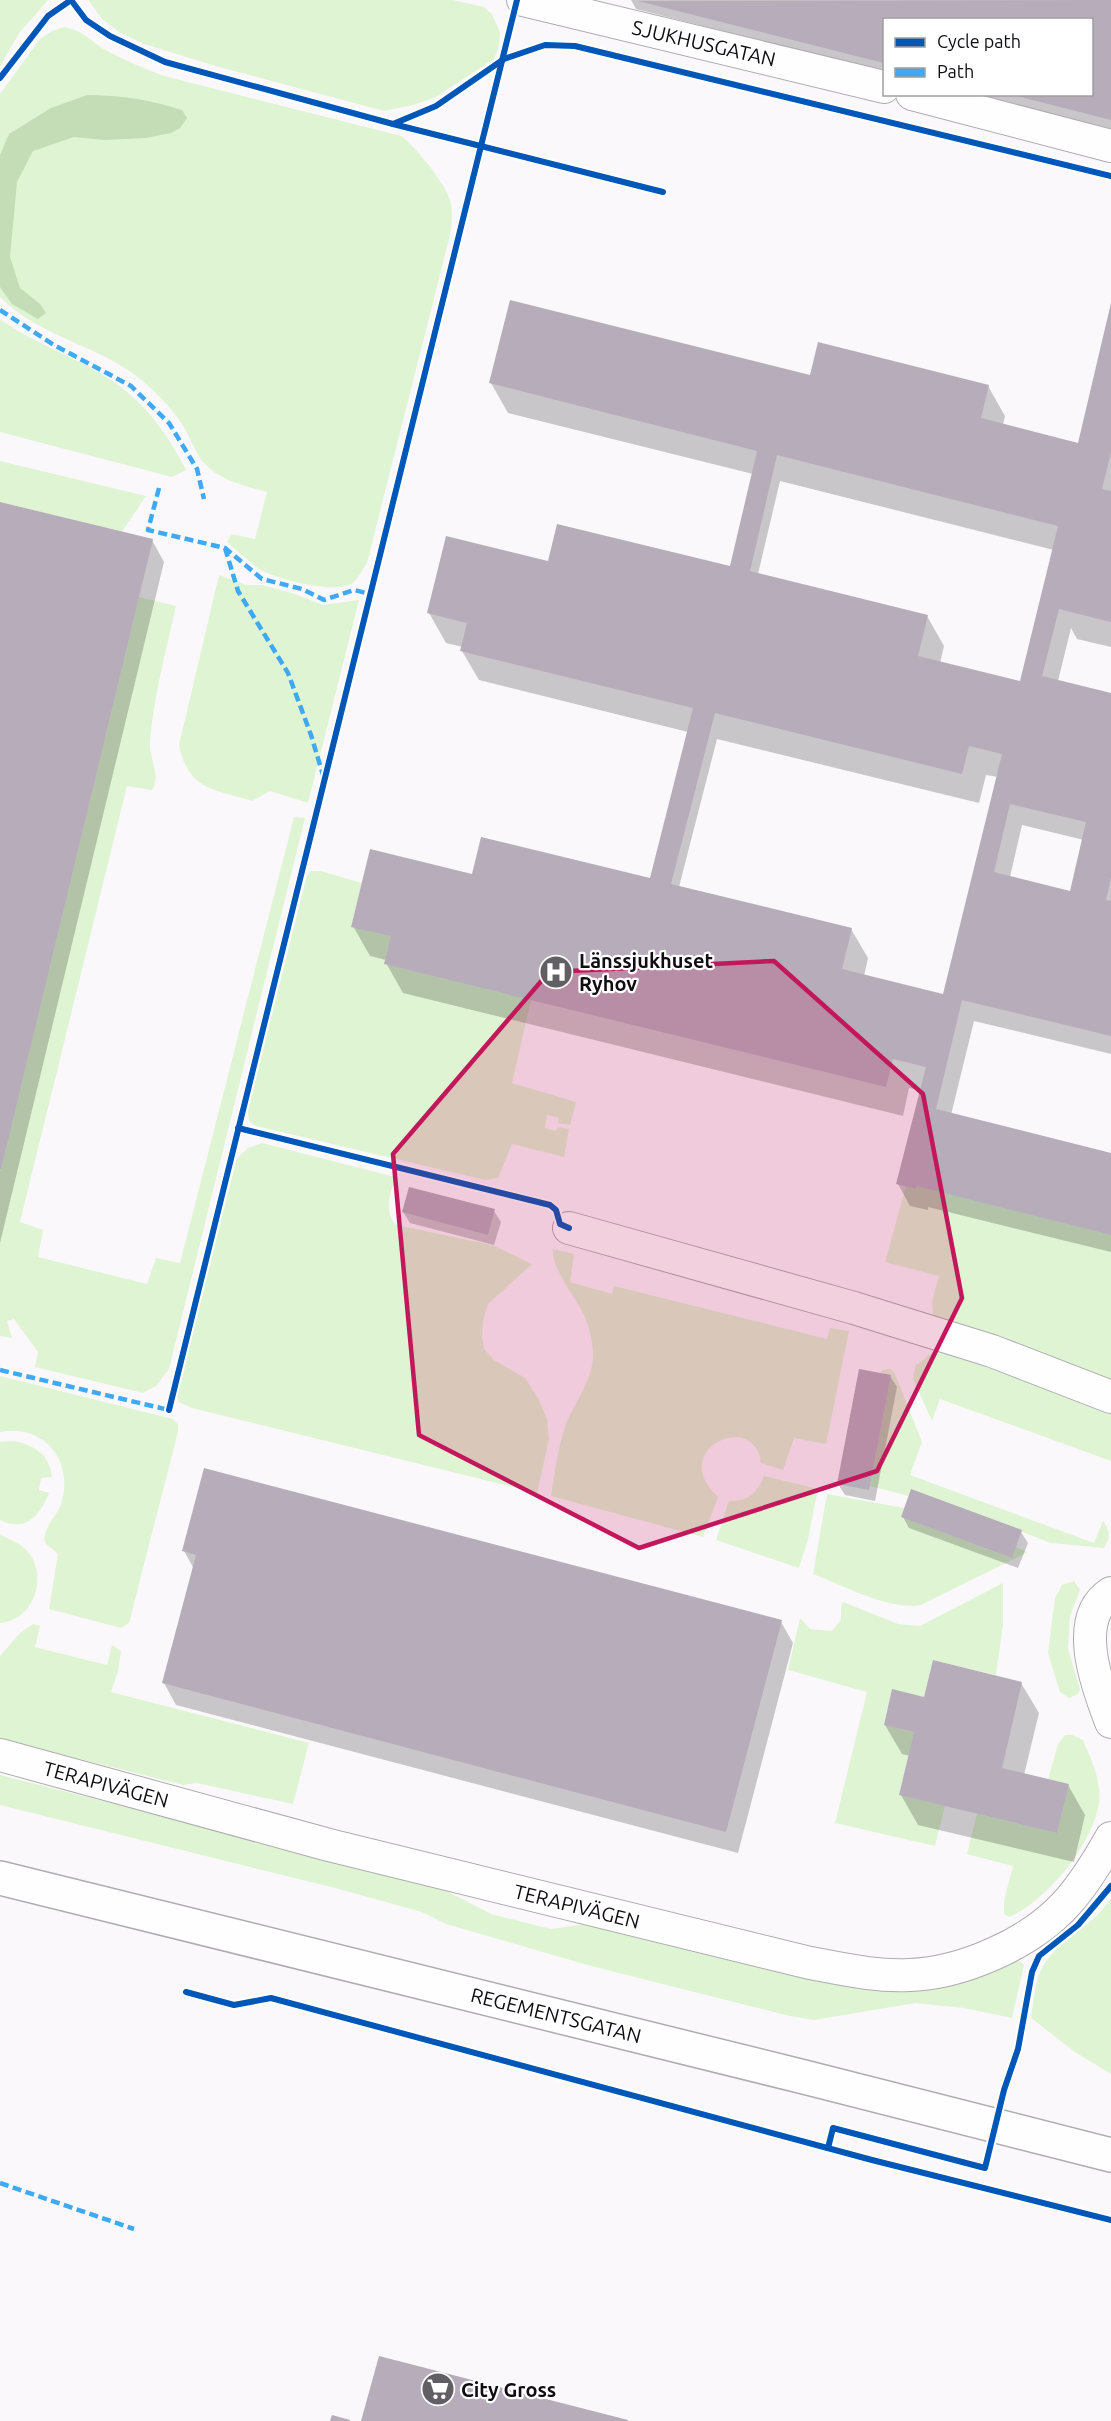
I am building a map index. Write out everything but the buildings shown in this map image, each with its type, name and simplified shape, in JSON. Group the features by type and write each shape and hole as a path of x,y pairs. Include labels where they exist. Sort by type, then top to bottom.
{"street":[{"name":"SJUKHUSGATAN","path":"524,0 883,87"},
{"path":"920,96 1111,146"},
{"path":"569,1228 992,1351 1111,1397"},
{"path":"1111,1593 1106,1596 1095,1612 1090,1634 1093,1671 1111,1722"},
{"name":"TERAPIVÄGEN","path":"0,1755 329,1845 800,1961 875,1975 911,1976 941,1971 1001,1951 1045,1923 1065,1905 1111,1838"},
{"name":"REGEMENTSGATAN","path":"0,1878 784,2072 1111,2156"}],"highlighted area":[{"path":"774,961 923,1094 962,1298 877,1471 639,1548 419,1435 393,1154 549,972"}],"green space":[{"path":"0,0 48,0 20,32 0,66"},
{"path":"88,0 453,0 484,7 492,14 500,32 499,46 494,59 434,98 384,111 219,67 144,44 119,32 102,19"},
{"path":"64,27 81,33 119,57 164,76 401,136 421,156 446,190 451,205 451,231 367,563 354,582 346,586 321,587 267,573 251,563 227,542 231,534 255,539 267,492 234,482 211,470 198,455 185,429 172,411 135,375 119,364 31,321 0,297 0,94 40,39"},
{"path":"87,95 123,97 159,103 182,110 187,118 180,128 171,133 146,138 105,140 74,137 33,151 17,182 10,257 20,288 40,304 46,313 38,319 12,304 0,287 0,155 9,134 51,108"},
{"path":"0,319 100,373 126,391 156,422 186,470 172,477 0,432"},
{"path":"0,461 146,496 122,532 0,502"},
{"path":"219,575 246,585 262,585 292,593 323,605 359,600 308,803 270,791 252,801 215,790 196,779 183,760 179,745"},
{"path":"139,597 176,606 152,724 150,747 156,778 152,790 127,786 20,1222 43,1230 38,1257 147,1284 156,1258 180,1263 294,817 305,818 169,1369 156,1386 143,1393 35,1367 38,1352 14,1319 7,1321 12,1338 0,1336 0,1172"},
{"path":"311,871 321,871 362,883 351,926 391,936 384,964 531,1000 512,1083 576,1102 570,1125 558,1123 559,1118 547,1115 545,1128 556,1131 558,1127 569,1129 564,1157 512,1144 498,1178 485,1180 256,1126 249,1121 248,1110 307,875"},
{"path":"262,1143 395,1177 389,1208 396,1225 492,1245 532,1264 488,1304 483,1321 482,1337 484,1349 494,1360 525,1378 538,1398 547,1419 549,1439 537,1493 192,1408 179,1402 176,1395 237,1158 248,1148"},
{"path":"906,1186 916,1189 916,1186 1111,1235 1111,1388 933,1316 932,1301 939,1276 885,1262"},
{"path":"553,1249 574,1254 570,1282 612,1294 614,1286 827,1339 830,1328 849,1331 826,1444 794,1438 783,1470 761,1463 755,1447 744,1439 731,1437 718,1442 707,1451 702,1464 705,1480 718,1497 703,1537 551,1496 563,1432 588,1379 593,1361 591,1337 586,1319 560,1274 553,1257"},
{"path":"933,1352 944,1352 1111,1411 1111,1461 940,1399 932,1421 913,1379 915,1366"},
{"path":"889,1369 893,1371 897,1379 922,1442 910,1475 1094,1543 1103,1521 1109,1534 1104,1548 1051,1543 911,1490 908,1496 870,1486 891,1375 880,1373"},
{"path":"0,1376 173,1419 178,1425 129,1623 121,1628 49,1609 58,1554 45,1543 45,1537 48,1526 62,1501 63,1471 59,1459 41,1439 15,1431 0,1432"},
{"path":"14,1441 40,1452 51,1469 52,1477 41,1478 39,1490 49,1493 36,1515 25,1523 17,1524 0,1520 0,1442"},
{"path":"764,1476 818,1489 808,1539 799,1568 716,1540 729,1501 747,1498 755,1492"},
{"path":"827,1494 904,1508 901,1517 1011,1558 1015,1547 1028,1552 921,1605 908,1606 880,1601 813,1574"},
{"path":"0,1535 16,1542 29,1553 35,1563 37,1586 29,1606 21,1614 12,1620 0,1623"},
{"path":"1074,1581 1080,1590 1070,1616 1068,1649 1080,1689 1078,1694 1069,1698 1060,1692 1048,1653 1055,1598 1062,1585"},
{"path":"1003,1583 1003,1625 996,1675 933,1660 924,1697 892,1690 884,1725 914,1732 899,1795 945,1806 935,1846 835,1823 867,1692 788,1670 800,1618 810,1629 832,1631 841,1620 843,1602 898,1624 920,1626"},
{"path":"33,1624 40,1626 35,1647 107,1665 112,1645 121,1651 118,1671 111,1692 309,1743 293,1804 197,1783 183,1785 0,1739 0,1656 21,1632"},
{"path":"1065,1735 1072,1735 1083,1740 1092,1763 1100,1795 1095,1819 1088,1836 1066,1870 1038,1899 1009,1917 1004,1914 1004,1901 1013,1866 967,1854 977,1814 1057,1833 1069,1784 1048,1779 1058,1744"},
{"path":"0,1775 435,1885 491,1914 551,1929 593,1923 827,1982 877,1991 949,1986 1019,1961 1024,1965 1012,2018 964,2008 915,2003 814,2020 790,2016 591,1966 446,1924 422,1912 335,1888 0,1805"},
{"path":"1111,1898 1111,2074 1075,2052 1031,2018 1037,1980 1047,1960 1062,1944 1096,1916"}],"marked path":[{"path":"0,310 54,345 131,386 169,423 197,469 204,499"},
{"path":"159,488 148,530 225,548 262,579 302,589 324,600 354,590 370,594"},
{"path":"225,548 238,591 288,673 323,775"},
{"path":"0,1370 169,1410 170,1407"},
{"path":"0,2183 134,2229"}],"cycle path":[{"path":"71,0 86,20 110,36 165,62 393,124 663,192"},
{"path":"0,78 48,16 71,0"},
{"path":"169,1410 517,0"},
{"path":"393,124 436,106 504,59 545,45 575,46 1111,176"},
{"path":"238,1128 550,1205 556,1210 560,1224 569,1228"},
{"path":"828,2148 833,2128 985,2168 1004,2090 1018,2049 1032,1972 1039,1956 1078,1925 1111,1886"},
{"path":"186,1992 234,2005 271,1998 872,2160 1111,2220"}],"place":[{"name":"Länssjukhuset Ryhov","path":"556,972"},
{"name":"City Gross","path":"438,2389"}]}
